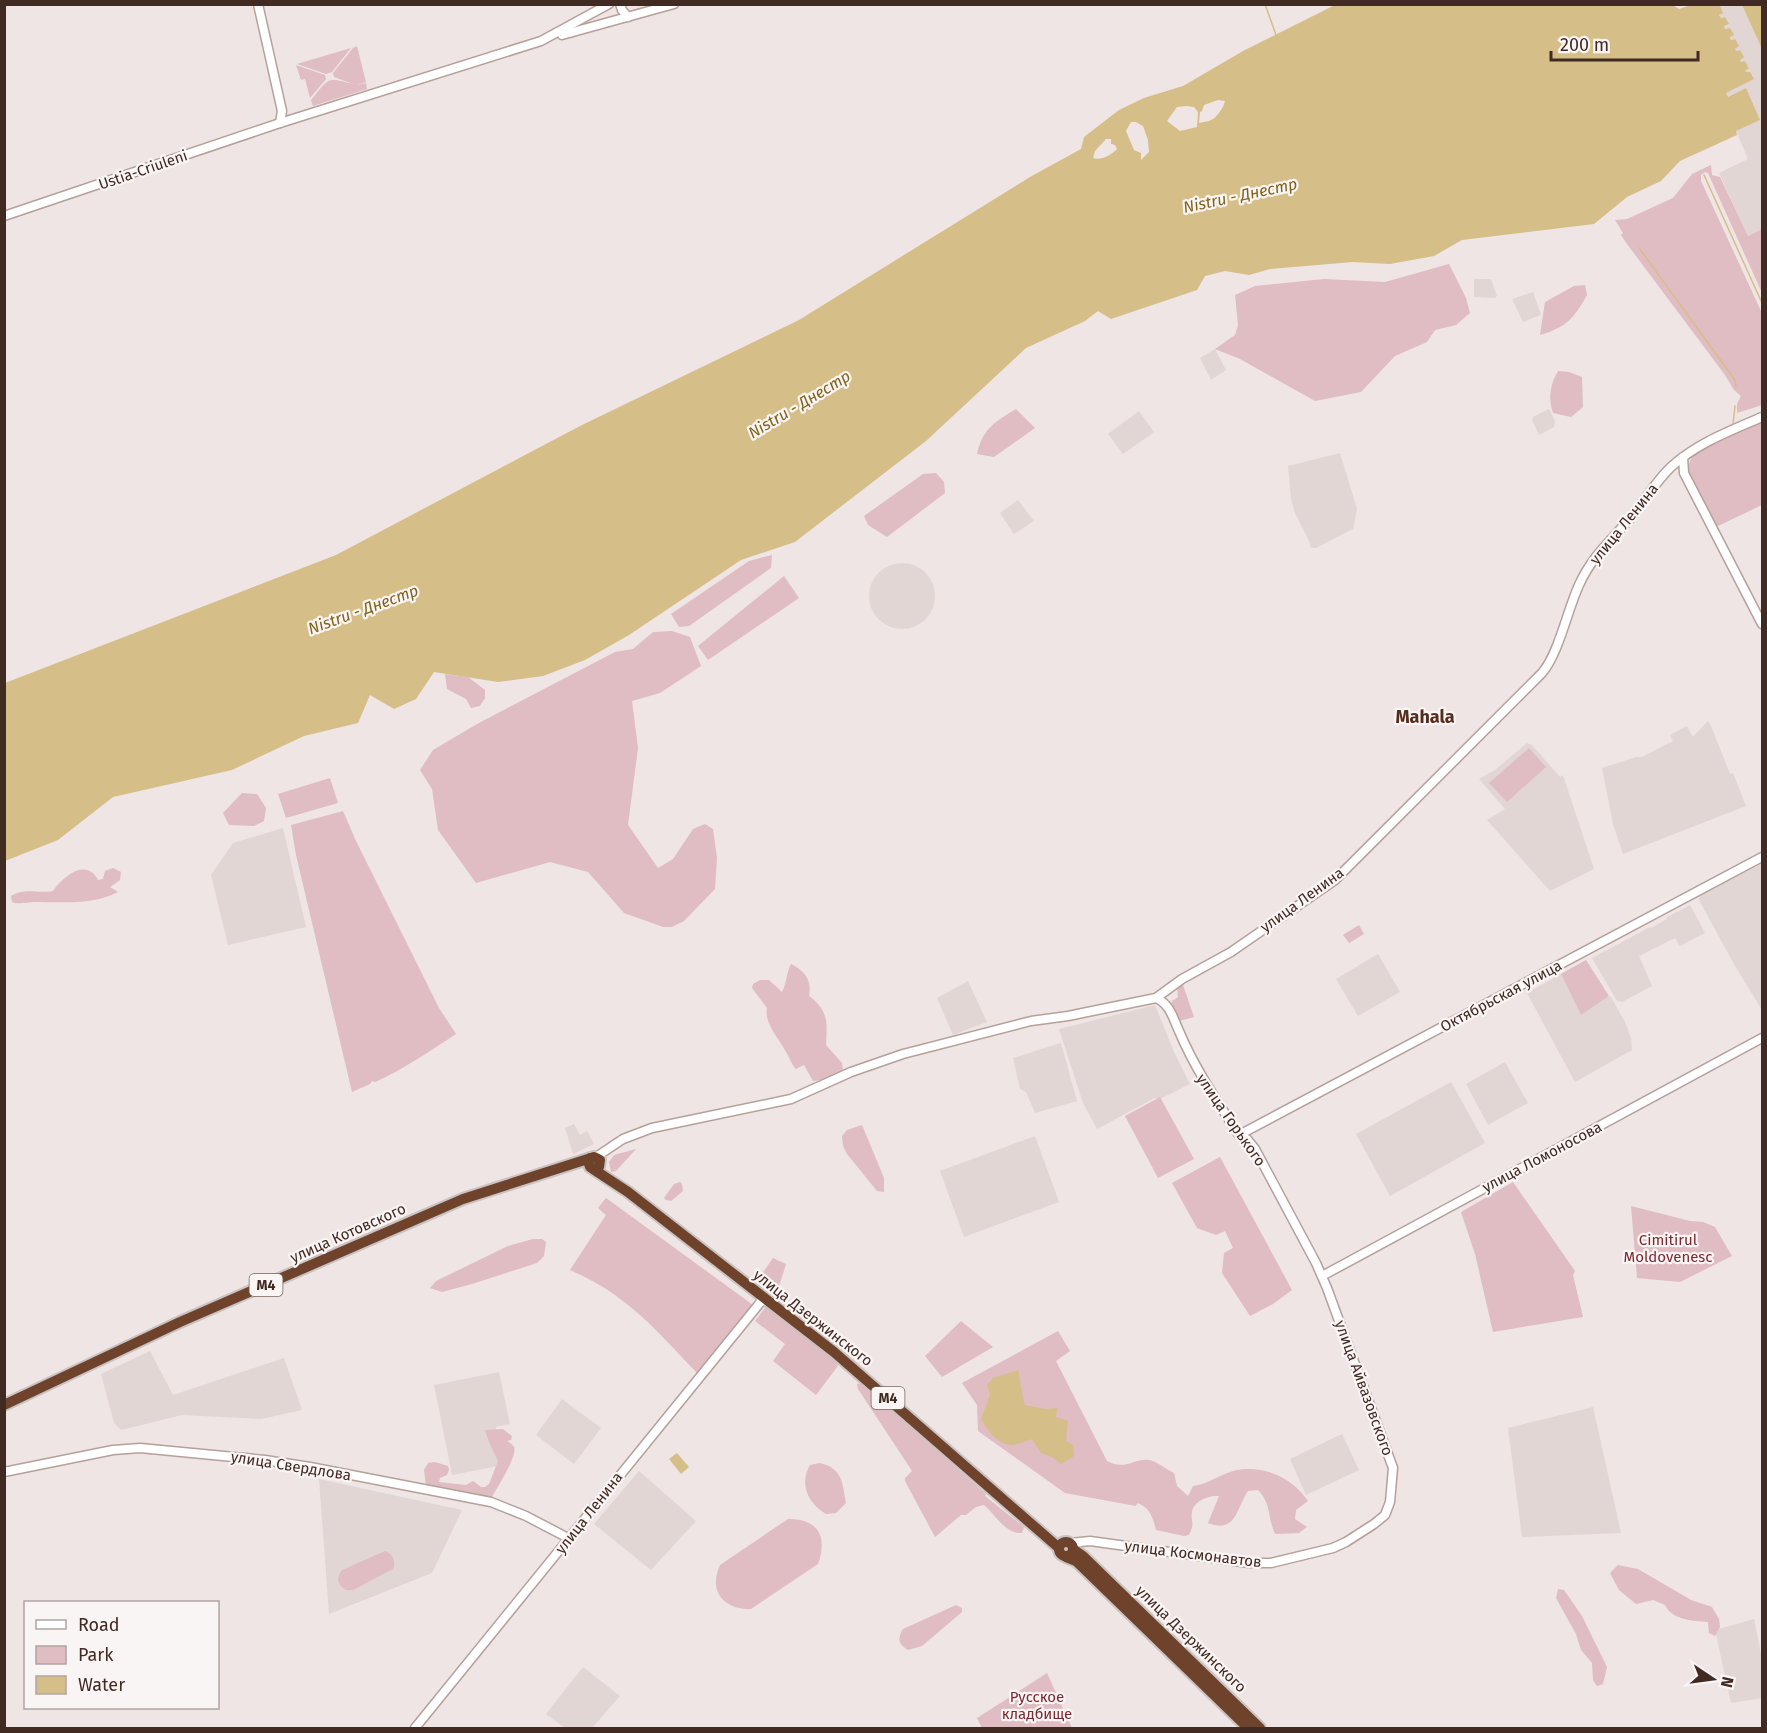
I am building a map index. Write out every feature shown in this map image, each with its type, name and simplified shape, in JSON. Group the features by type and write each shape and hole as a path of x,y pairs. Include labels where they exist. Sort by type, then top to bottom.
{"highway":[{"name":"улица Котовского","path":"4,1406 207,1310 463,1199 578,1161 596,1161"},
{"name":"улица Дзержинского","path":"596,1161 604,1176 834,1352 971,1473 1064,1547 1092,1564 1260,1728"},
{"name":"улица Дзержинского","path":"1064,1547 1248,1728"}],"street":[{"path":"258,4 282,111 280,123"},
{"path":"542,41 609,4"},
{"path":"620,4 628,17"},
{"path":"542,41 674,4"},
{"name":"Ustia-Criuleni","path":"4,216 280,123 542,41"},
{"name":"улица Ленина","path":"596,1161 623,1139 652,1128 791,1099 889,1059 934,1045 1031,1021 1068,1016 1155,998 1182,979 1231,952 1335,880 1542,674 1553,654 1565,618 1588,567 1597,553 1632,516 1663,476 1683,457 1715,437 1762,417"},
{"path":"1683,457 1684,473 1762,624"},
{"name":"Октябрьская улица","path":"1239,1135 1762,856"},
{"name":"улица Горького","path":"1155,998 1168,1007 1195,1067 1239,1135 1255,1149 1322,1276"},
{"name":"улица Ломоносова","path":"1322,1276 1762,1038"},
{"name":"улица Айвазовского","path":"1322,1276 1393,1468 1390,1502"},
{"name":"улица Ленина","path":"415,1728 764,1298"},
{"name":"улица Свердлова","path":"4,1472 102,1452 140,1448 265,1460 491,1502 526,1516 570,1539"},
{"name":"улица Космонавтов","path":"1064,1547 1083,1541 1249,1563 1271,1563 1320,1552 1346,1542 1385,1515 1390,1502"}],"shaded area":[{"path":"1714,5 1742,5 1762,49 1762,229 1748,236 1719,173 1748,159 1736,131 1726,93 1753,79 1746,73 1739,59 1740,50 1736,51 1734,48 1735,39 1731,40 1730,28 1726,29 1724,26 1725,17 1721,18"},
{"path":"1474,279 1491,279 1497,296 1495,298 1474,297"},
{"path":"1533,292 1541,315 1523,322 1512,299"},
{"path":"1215,349 1226,370 1211,380 1200,358"},
{"path":"1549,409 1555,421 1554,427 1539,435 1532,420 1533,417"},
{"path":"1139,411 1154,432 1123,454 1108,434"},
{"path":"1340,453 1357,509 1353,529 1316,548 1311,548 1291,499 1288,466"},
{"path":"1018,500 1034,521 1014,534 1000,513"},
{"path":"902,563 915,566 925,573 932,583 935,596 932,609 925,619 915,626 902,629 889,626 879,619 872,609 869,596 872,583 879,573 889,566"},
{"path":"1708,721 1746,806 1623,854 1613,824 1602,768 1642,757 1673,741 1670,735 1687,726 1693,737"},
{"path":"1527,743 1532,745 1560,777 1563,775 1594,869 1550,891 1487,820 1505,809 1479,779 1495,770"},
{"path":"283,828 306,927 228,945 211,875 233,843"},
{"path":"1762,864 1762,1010 1699,900 1700,895"},
{"path":"1690,905 1705,933 1680,946 1675,938 1639,956 1652,986 1622,1002 1617,1001 1592,958"},
{"path":"1378,954 1400,992 1358,1016 1336,979"},
{"path":"1561,974 1581,1015 1609,996 1611,997 1631,1038 1632,1050 1575,1082 1527,993"},
{"path":"968,981 987,1022 953,1035 937,998"},
{"path":"1155,1005 1190,1084 1160,1099 1155,1098 1097,1129 1083,1103 1059,1029"},
{"path":"1061,1043 1077,1101 1035,1113 1026,1092 1020,1089 1013,1058"},
{"path":"1505,1062 1528,1103 1488,1125 1466,1084"},
{"path":"1451,1082 1485,1143 1390,1196 1356,1134"},
{"path":"574,1124 580,1135 587,1131 594,1144 573,1154 565,1128"},
{"path":"1035,1136 1059,1202 964,1237 940,1171"},
{"path":"150,1351 173,1395 284,1358 302,1410 261,1419 182,1415 121,1430 114,1423 101,1374"},
{"path":"499,1372 510,1424 496,1427 503,1465 452,1475 434,1385"},
{"path":"562,1399 601,1428 574,1464 536,1435"},
{"path":"1593,1407 1621,1533 1522,1537 1508,1428"},
{"path":"1342,1434 1359,1470 1306,1495 1290,1459"},
{"path":"639,1471 696,1521 651,1570 594,1524"},
{"path":"319,1479 462,1510 432,1573 329,1614"},
{"path":"1754,1619 1762,1658 1762,1698 1731,1703 1715,1630"},
{"path":"583,1667 620,1696 592,1728 565,1728 546,1714"}],"green space":[{"path":"357,46 366,82 356,85 366,83 367,89 313,106 311,100 329,81 338,80 353,84 334,77 333,73"},
{"path":"351,48 332,72 326,74 297,64"},
{"path":"296,65 325,75 326,79 310,98 305,79 301,80"},
{"path":"1711,165 1712,175 1720,177 1748,236 1762,229 1762,293 1708,173 1701,175 1701,181 1762,311 1762,405 1737,413 1737,404 1741,396 1734,390 1627,244 1615,220 1627,219 1673,198 1692,174"},
{"path":"1449,264 1466,298 1470,313 1456,325 1435,330 1427,342 1395,356 1361,392 1315,401 1240,359 1215,349 1235,335 1238,325 1235,295 1255,286 1324,279 1385,282"},
{"path":"1585,285 1587,295 1574,316 1557,329 1540,335 1545,302 1574,286"},
{"path":"1558,371 1582,377 1583,407 1571,417 1553,413 1551,392"},
{"path":"1016,409 1035,428 994,457 977,454 986,432"},
{"path":"1762,420 1762,505 1718,526 1714,524 1689,477 1690,460 1703,447"},
{"path":"936,473 944,482 945,493 887,537 868,525 864,516 923,474"},
{"path":"772,555 771,568 689,626 679,627 671,614 749,561"},
{"path":"784,576 799,598 708,660 698,646"},
{"path":"672,631 690,637 701,666 660,693 632,701 638,748 628,825 658,868 673,859 693,829 705,824 713,829 717,858 715,889 684,921 672,927 663,927 624,913 588,872 550,862 476,883 438,830 432,789 420,770 433,750 477,724 615,652 633,649 653,632"},
{"path":"445,674 468,677 485,690 485,698 480,706 471,708 466,699 447,689"},
{"path":"1529,748 1546,767 1507,802 1489,783"},
{"path":"330,778 338,803 286,818 278,794"},
{"path":"242,793 257,794 266,808 264,821 254,826 229,825 223,813"},
{"path":"343,811 439,1008 456,1034 417,1060 352,1092 296,855 291,825"},
{"path":"113,868 121,872 120,880 110,887 118,892 109,896 78,902 12,902 11,896 16,893 53,891 68,875 75,872 87,870 93,873 98,880 103,879 105,871"},
{"path":"1359,925 1364,934 1349,943 1343,935"},
{"path":"1586,960 1609,996 1581,1015 1561,974"},
{"path":"791,964 806,977 809,996 816,1001 825,1018 826,1045 842,1063 843,1071 826,1079 813,1081 804,1065 796,1069 794,1067 770,1025 767,1008 752,988 753,984 760,980 769,980 782,992"},
{"path":"1183,985 1194,1017 1179,1021 1171,1006 1172,1001 1178,997 1177,986"},
{"path":"1160,1097 1194,1159 1158,1178 1125,1116"},
{"path":"862,1125 884,1178 884,1192 877,1191 843,1146 842,1136 847,1130"},
{"path":"636,1149 616,1171 611,1172 609,1162 614,1155"},
{"path":"1220,1157 1292,1290 1273,1304 1250,1316 1222,1273 1224,1253 1233,1248 1225,1231 1216,1235 1197,1228 1172,1183"},
{"path":"680,1182 683,1191 671,1201 666,1200 664,1198 674,1184"},
{"path":"1513,1182 1575,1271 1573,1275 1583,1317 1493,1332 1475,1254 1461,1212"},
{"path":"606,1198 753,1305 697,1373 630,1306 601,1286 570,1270 606,1215 598,1208"},
{"name":"Cimitirul Moldovenesc","path":"1631,1206 1690,1221 1703,1222 1715,1227 1732,1256 1680,1282 1637,1278"},
{"path":"533,1239 542,1239 546,1242 544,1256 537,1263 442,1292 430,1288 436,1281 508,1246"},
{"path":"773,1258 786,1264 776,1296 757,1281"},
{"path":"767,1305 831,1354 838,1366 816,1395 773,1361 785,1344 755,1321"},
{"path":"961,1321 993,1347 942,1377 925,1356"},
{"path":"1058,1331 1070,1351 1056,1361 1107,1461 1120,1465 1142,1460 1153,1461 1174,1473 1177,1486 1188,1496 1193,1486 1233,1471 1255,1469 1275,1474 1294,1485 1308,1501 1296,1510 1295,1519 1307,1527 1299,1533 1275,1534 1267,1506 1258,1490 1248,1491 1234,1518 1224,1525 1217,1526 1208,1523 1219,1496 1215,1496 1203,1499 1193,1508 1189,1535 1156,1530 1154,1521 1145,1507 1137,1503 1136,1506 1065,1493 978,1431 977,1405 962,1383"},
{"path":"861,1383 986,1494 985,1496 1024,1527 1022,1533 1005,1527 984,1505 976,1507 966,1515 961,1515 935,1537 905,1481 912,1471 858,1389 857,1384"},
{"path":"503,1429 512,1436 511,1440 507,1441 513,1446 514,1451 510,1464 492,1497 486,1498 426,1486 424,1470 428,1463 435,1462 448,1466 449,1470 439,1482 466,1485 473,1481 485,1487 489,1484 498,1461 485,1430"},
{"path":"820,1463 833,1469 842,1483 846,1503 836,1513 826,1514 820,1510 807,1493 805,1479 810,1465"},
{"path":"788,1519 807,1522 818,1531 822,1545 818,1564 751,1609 733,1606 726,1602 717,1591 717,1574 720,1565"},
{"path":"385,1551 393,1558 393,1569 353,1590 346,1590 339,1584 338,1579 342,1570"},
{"path":"1618,1565 1638,1569 1691,1600 1712,1607 1719,1619 1720,1627 1715,1636 1709,1633 1708,1622 1678,1617 1665,1605 1653,1600 1636,1604 1619,1590 1610,1573"},
{"path":"1558,1589 1564,1590 1582,1616 1607,1667 1603,1684 1597,1686 1593,1680 1592,1663 1581,1650 1576,1634 1556,1598"},
{"path":"956,1605 962,1608 962,1612 922,1646 908,1650 902,1646 899,1638 903,1629"},
{"name":"Русское кладбище","path":"1047,1673 1072,1728 982,1728 977,1718"}],"water":[{"name":"Nistru - Днестр","path":"1671,4 1679,9 1691,5 1720,6 1723,13 1719,15 1721,18 1725,17 1729,24 1724,26 1725,29 1730,28 1734,35 1730,37 1731,40 1735,39 1739,46 1735,49 1740,50 1744,57 1740,60 1745,61 1749,69 1745,70 1746,72 1750,72 1754,79 1726,93 1728,97 1746,88 1760,120 1736,131 1737,135 1680,161 1661,181 1627,197 1594,224 1462,240 1434,256 1390,264 1353,262 1270,269 1249,275 1225,271 1205,276 1197,290 1111,319 1098,311 1085,321 1026,348 926,441 795,542 741,560 629,635 585,660 543,676 498,682 434,672 416,699 394,709 370,695 358,723 304,736 232,770 113,797 58,840 5,861 5,683 336,555 580,426 799,320 1030,177 1081,149 1084,137 1119,110 1144,98 1183,86 1243,51 1335,5","holes":["1218,100 1225,101 1214,118 1199,123 1200,112 1204,105","1177,107 1194,107 1198,112 1197,127 1180,131 1167,121","1131,122 1143,126 1149,152 1141,160 1141,153 1134,150 1126,131","1106,139 1111,139 1111,144 1117,149 1099,159 1093,158 1095,151"]},
{"path":"1742,5 1762,5 1762,49"},
{"path":"1018,1370 1025,1405 1045,1409 1057,1408 1056,1417 1068,1421 1066,1441 1073,1445 1074,1456 1061,1464 1041,1453 1032,1439 1014,1445 999,1441 990,1433 981,1419 990,1395 987,1385 993,1378"},
{"path":"677,1453 689,1467 681,1474 669,1459"}],"waterway":[{"path":"1265,4 1276,35"},
{"path":"1704,175 1762,303"},
{"path":"1639,248 1735,380 1736,386"},
{"path":"1727,428 1733,424 1735,406"}],"district":[{"name":"Mahala","path":"1425,717"}]}
